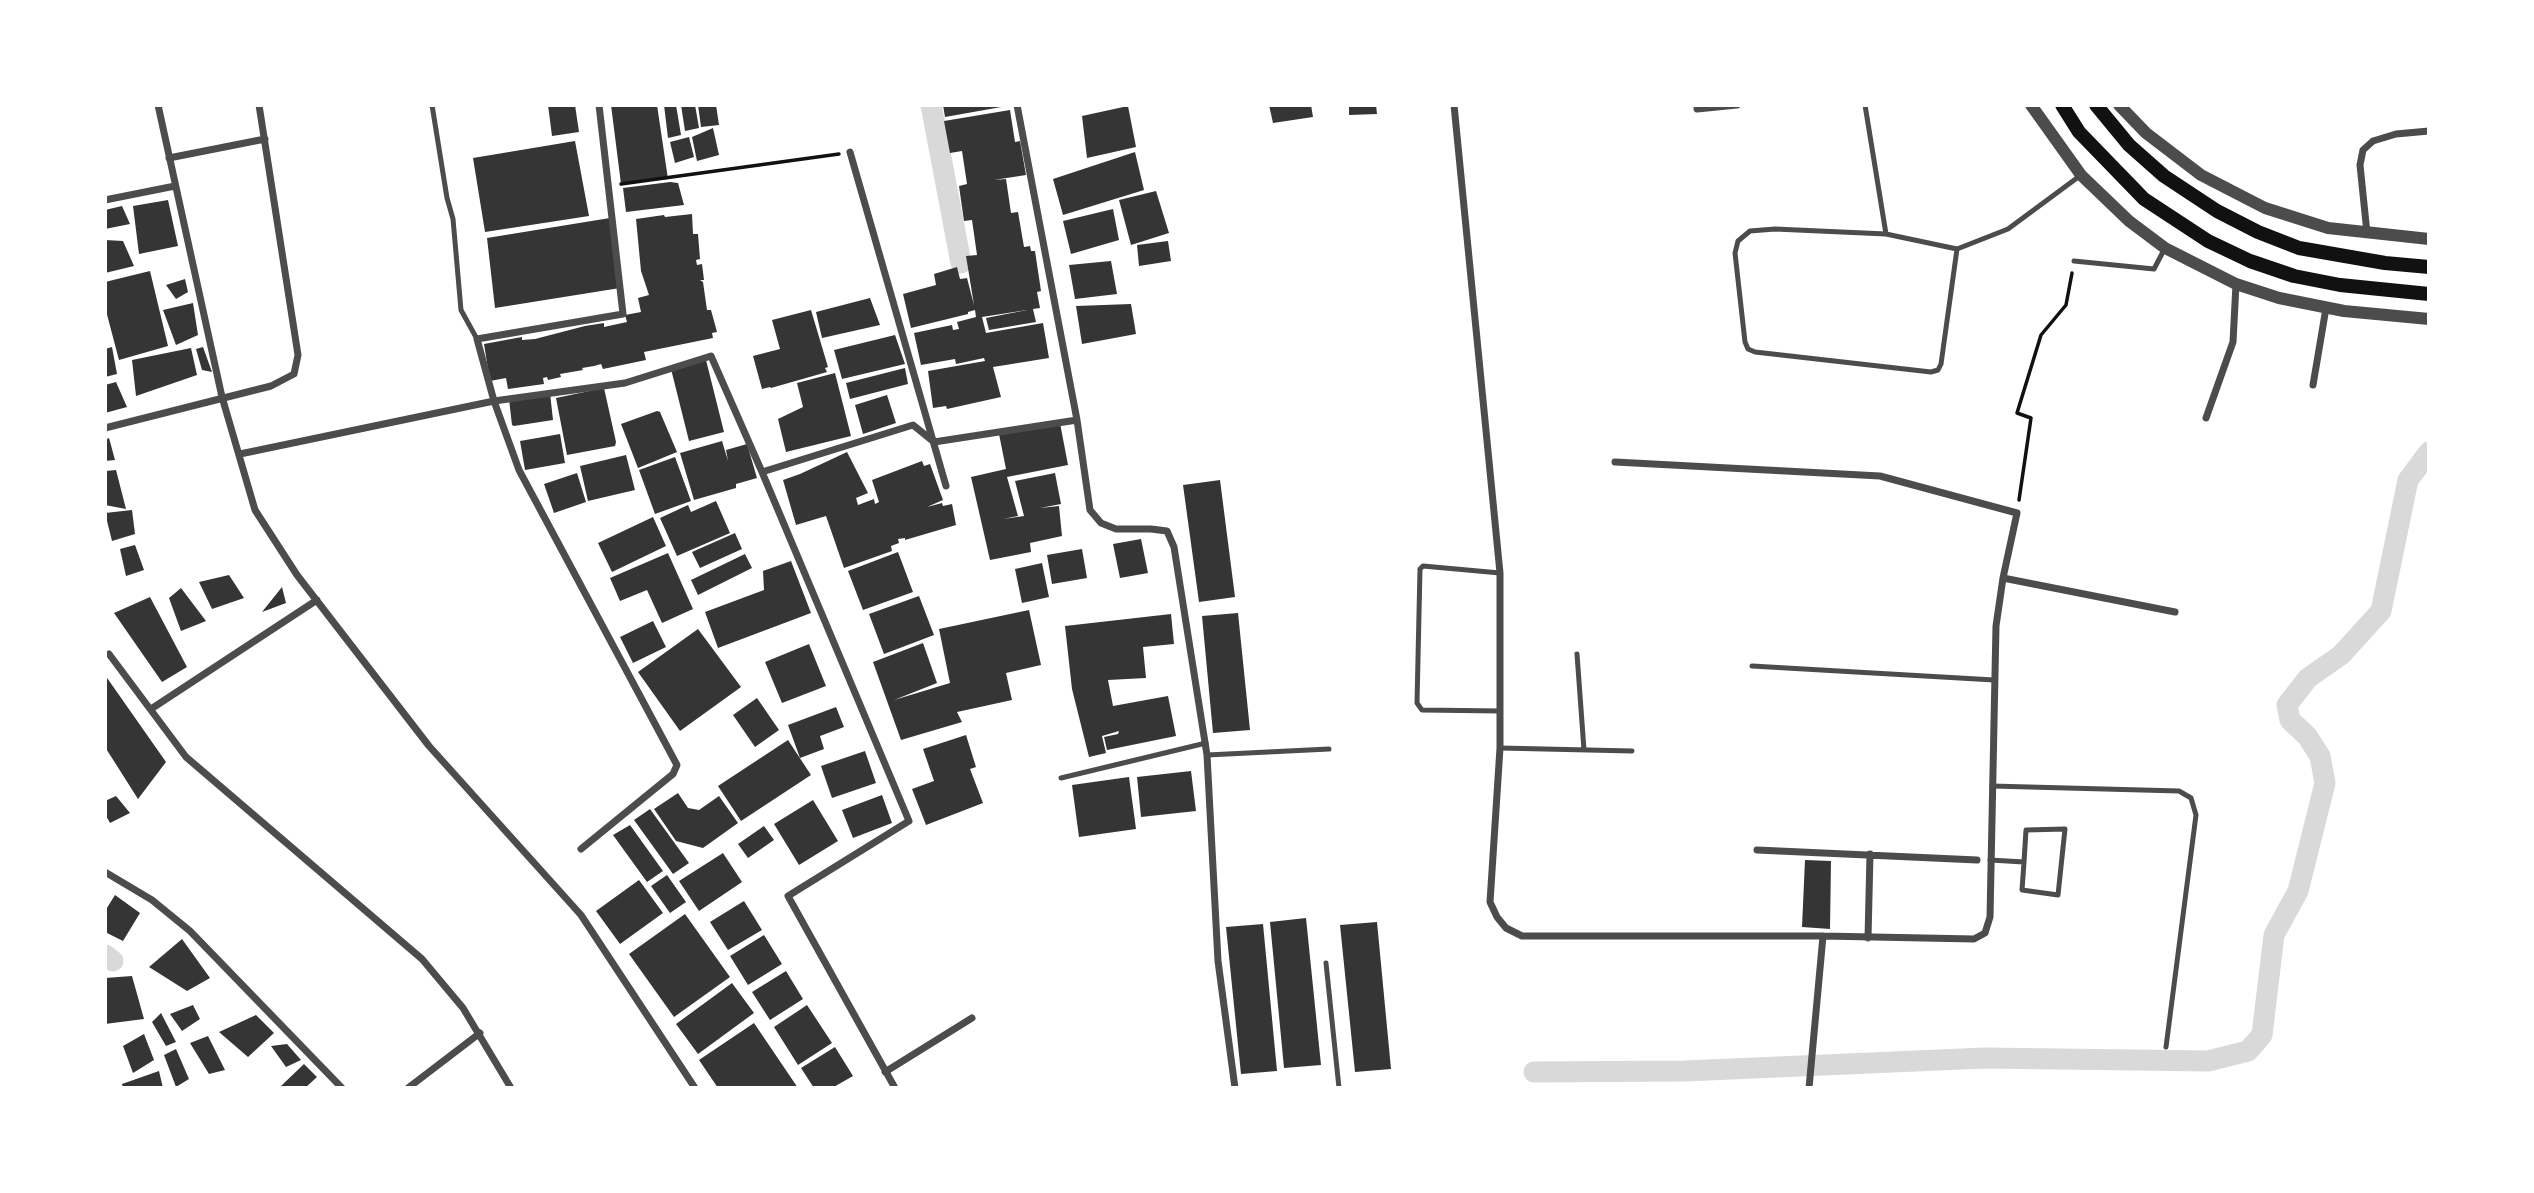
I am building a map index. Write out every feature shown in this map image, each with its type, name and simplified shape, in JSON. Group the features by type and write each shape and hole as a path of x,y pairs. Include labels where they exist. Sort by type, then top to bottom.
{"main road":[{"path":"2062,105 2079,132 2144,199 2208,241 2250,261 2294,276 2340,285 2429,294"},
{"path":"2096,105 2129,145 2164,176 2217,211 2258,232 2299,248 2385,263 2429,267"}],"street":[{"path":"158,105 222,397 255,510 297,575 429,746 581,915 695,1088"},
{"path":"105,428 271,386 294,374 298,355 259,105"},
{"path":"581,849 673,774 677,765 519,470 477,339 623,314 599,105"},
{"path":"1017,105 1077,420 1090,510 1101,523 1116,529 1151,528 1167,531 1174,547 1206,743 1218,961 1235,1088"},
{"path":"1454,105 1500,573 1500,748 1490,902 1497,917 1506,928 1522,936 1974,939 1985,933 1990,916 1996,626 2017,513 1880,476 1615,462"},
{"path":"1697,109 1738,105"},
{"path":"2031,105 2081,175 2129,221 2165,248 2236,284 2278,298 2326,308 2429,319"},
{"path":"2119,105 2146,133 2201,175 2235,195 2299,220 2328,228 2429,239"},
{"path":"2367,234 2360,165 2363,150 2373,141 2396,134 2429,131"},
{"path":"169,158 265,139"},
{"path":"850,152 946,486"},
{"path":"105,200 175,186"},
{"path":"2207,418 2233,342 2236,284"},
{"path":"2313,385 2326,308"},
{"path":"240,454 495,401 625,383 711,356 909,821 788,896 895,1088"},
{"path":"762,472 913,425 934,442 1077,420"},
{"path":"2003,578 2175,612"},
{"path":"151,709 317,600"},
{"path":"109,654 186,757 422,959 463,1008 511,1088"},
{"path":"1757,850 1977,860"},
{"path":"1868,938 1870,854"},
{"path":"105,872 152,900 190,931 342,1088"},
{"path":"1809,1084 1823,936"},
{"path":"886,1072 972,1018"},
{"path":"408,1088 480,1033"}],"lane":[{"path":"432,105 453,219 461,310 477,339"},
{"path":"1866,105 1886,234"},
{"path":"1956,249 1941,365 1938,370 1931,373 1748,349 1735,254 1738,241 1750,231 1775,229 1886,234 1956,249 2008,229 2081,175"},
{"path":"2074,261 2154,269 2165,248"},
{"path":"1500,573 1423,566 1420,569 1417,704 1422,710 1500,711"},
{"path":"1577,654 1584,750"},
{"path":"1752,666 1994,680"},
{"path":"1061,778 1206,743"},
{"path":"1500,748 1632,751"},
{"path":"1207,755 1329,749"},
{"path":"1991,786 2179,791 2191,798 2196,815 2166,1047"},
{"path":"2026,830 2065,830 2058,895 2022,890 2024,862 2026,830"},
{"path":"1990,860 2024,862"},
{"path":"1326,963 1339,1088"}],"path":[{"path":"608,186 850,152"},
{"path":"2017,513 2031,418 2017,413 2041,335 2066,305 2074,261"}],"building":[{"path":"548,105 575,105 579,132 552,136"},
{"path":"611,105 657,105 668,179 621,184"},
{"path":"664,105 676,105 681,135 668,138"},
{"path":"681,105 695,105 699,128 685,131"},
{"path":"698,105 716,105 719,125 701,127"},
{"path":"943,105 1007,105 1007,106 945,117"},
{"path":"1269,105 1311,105 1313,117 1273,123"},
{"path":"1349,105 1376,105 1377,114 1349,115"},
{"path":"1128,106 1136,147 1087,158 1082,116"},
{"path":"1010,110 1015,142 1020,141 1026,175 994,180 1006,179 1011,213 1018,212 1024,247 1030,246 1031,251 1035,251 1041,291 1037,292 1040,308 1033,309 1036,322 989,330 986,318 1027,310 982,317 986,333 1043,323 1049,358 993,367 1001,397 947,409 946,406 933,408 928,371 985,361 984,358 956,364 955,359 921,365 914,333 952,325 953,330 959,329 957,322 976,317 975,310 911,328 903,294 936,285 934,274 957,267 960,279 967,278 974,305 966,256 977,255 972,220 964,221 959,186 967,184 962,151 950,153 944,121"},
{"path":"713,128 719,155 697,161 692,137"},
{"path":"689,137 694,157 675,163 670,142"},
{"path":"575,141 589,216 485,232 473,158"},
{"path":"1135,152 1144,190 1063,215 1053,179"},
{"path":"678,183 684,205 626,212 623,188"},
{"path":"1156,191 1169,233 1131,245 1119,200"},
{"path":"168,200 178,246 139,254 133,206"},
{"path":"122,206 130,224 105,229 105,210"},
{"path":"1113,209 1119,240 1071,254 1063,221"},
{"path":"692,214 693,234 698,234 700,259 696,260 697,265 702,264 704,280 700,280 703,282 707,310 711,310 717,332 712,333 713,338 644,352 646,360 603,369 601,364 560,374 561,377 548,380 547,377 543,378 544,384 508,389 506,378 490,381 484,344 522,337 522,340 535,339 604,323 604,327 627,322 625,315 641,312 638,298 649,295 641,271 636,219"},
{"path":"610,218 620,288 495,308 487,238"},
{"path":"105,240 123,241 134,266 105,273"},
{"path":"1168,241 1171,261 1139,266 1137,245"},
{"path":"1111,261 1117,294 1075,299 1069,265"},
{"path":"150,271 168,346 119,360 105,307 105,282"},
{"path":"185,279 188,292 176,299 166,285"},
{"path":"870,298 880,325 822,338 816,312"},
{"path":"193,303 198,335 176,345 163,310"},
{"path":"1131,304 1136,334 1082,344 1076,306"},
{"path":"811,310 828,367 825,368 827,372 762,389 753,356 780,349 772,320"},
{"path":"895,335 905,364 842,379 834,350"},
{"path":"112,347 117,374 105,377 105,349"},
{"path":"203,347 212,372 202,370 196,349"},
{"path":"191,348 197,375 136,396 132,360"},
{"path":"706,360 724,432 689,441 671,369"},
{"path":"905,368 908,384 850,399 846,383"},
{"path":"835,373 851,436 786,452 778,419 803,407 797,383"},
{"path":"116,382 127,407 105,413 105,385"},
{"path":"604,388 615,446 567,455 556,398"},
{"path":"550,393 553,420 512,425 509,399"},
{"path":"887,395 896,423 863,434 855,405"},
{"path":"660,412 677,452 638,468 621,424"},
{"path":"1060,423 1068,465 1007,477 1018,516 1003,519 1024,516 1015,481 1055,473 1061,504 1040,508 1059,506 1062,536 1030,543 1031,552 990,560 971,477 1006,469 999,434"},
{"path":"560,434 565,463 525,470 520,441"},
{"path":"109,438 115,460 105,461 105,440"},
{"path":"722,441 728,461 726,450 747,444 757,478 736,484 736,488 694,500 680,453"},
{"path":"847,452 868,493 856,498 858,505 874,499 875,504 879,502 872,480 922,461 924,466 930,464 943,500 927,507 942,503 943,506 952,504 956,525 905,540 898,539 899,543 891,546 892,551 844,568 826,516 796,525 783,480"},
{"path":"626,455 635,490 588,501 580,466"},
{"path":"675,457 691,501 655,514 639,470"},
{"path":"116,470 126,509 105,505 105,471"},
{"path":"577,473 586,502 554,513 544,484"},
{"path":"1220,480 1235,597 1199,602 1183,485"},
{"path":"716,501 730,533 677,556 660,518 688,505 691,512"},
{"path":"132,510 135,534 112,541 105,513"},
{"path":"653,517 666,546 612,572 598,543"},
{"path":"735,533 742,549 700,568 692,552"},
{"path":"1141,539 1148,573 1120,578 1113,544"},
{"path":"135,545 144,570 126,576 120,549"},
{"path":"1082,549 1087,578 1052,584 1047,555"},
{"path":"898,552 913,592 863,610 848,571"},
{"path":"668,553 693,609 662,623 647,590 620,601 610,578"},
{"path":"745,554 752,568 698,595 691,580"},
{"path":"791,561 811,613 718,648 705,612 764,590 763,571"},
{"path":"1042,563 1049,597 1022,603 1015,569"},
{"path":"229,575 244,598 212,609 199,582"},
{"path":"282,587 286,603 262,612"},
{"path":"181,588 206,621 181,631 169,598"},
{"path":"919,596 934,635 884,654 869,614"},
{"path":"150,597 187,667 162,682 114,613"},
{"path":"1029,610 1041,665 1006,673 1012,700 957,712 962,722 901,740 873,662 923,643 937,683 894,700 950,683 939,629"},
{"path":"1238,613 1250,730 1213,733 1202,616"},
{"path":"1171,614 1174,644 1143,647 1146,678 1108,680 1113,706 1168,696 1176,736 1107,750 1104,737 1118,734 1119,731 1102,736 1106,753 1089,757 1072,689 1065,626"},
{"path":"653,621 666,647 633,663 620,637"},
{"path":"698,629 741,687 680,731 638,672"},
{"path":"809,644 826,686 782,703 765,662"},
{"path":"105,675 166,762 138,799 105,747"},
{"path":"757,698 779,730 755,747 733,715"},
{"path":"836,707 844,727 820,736 824,749 800,758 788,725"},
{"path":"966,735 976,767 970,769 983,803 926,825 912,789 934,781 923,749"},
{"path":"788,740 811,775 741,821 718,786"},
{"path":"865,751 876,783 832,798 821,766"},
{"path":"1191,771 1196,811 1141,817 1137,777"},
{"path":"1129,777 1136,829 1079,837 1072,785"},
{"path":"678,793 688,808 699,810 719,796 738,823 703,848 676,841 654,809"},
{"path":"882,795 892,823 853,838 842,810"},
{"path":"116,796 130,813 110,823 105,814 105,801"},
{"path":"813,800 838,841 799,865 774,824"},
{"path":"650,809 689,863 673,874 634,820"},
{"path":"630,825 663,871 647,882 613,835"},
{"path":"764,826 774,840 748,858 738,844"},
{"path":"723,853 742,882 699,911 679,881"},
{"path":"1805,860 1831,861 1830,929 1802,927"},
{"path":"667,875 686,902 670,913 651,886"},
{"path":"639,880 663,913 620,944 596,911"},
{"path":"115,895 140,913 123,941 105,932 105,911"},
{"path":"744,901 762,930 728,950 710,922"},
{"path":"685,914 730,977 674,1017 629,954"},
{"path":"1306,918 1321,1065 1284,1068 1270,922"},
{"path":"1377,922 1391,1069 1355,1072 1340,925"},
{"path":"1263,924 1277,1071 1241,1074 1226,927"},
{"path":"764,935 782,964 748,985 730,956"},
{"path":"182,939 210,978 187,991 149,967"},
{"path":"786,971 803,999 770,1020 752,992"},
{"path":"132,976 144,1019 105,1024 105,978"},
{"path":"732,983 754,1013 698,1054 676,1024"},
{"path":"193,1005 200,1019 182,1031 170,1014"},
{"path":"807,1005 832,1043 798,1065 774,1027"},
{"path":"161,1013 176,1042 166,1046 152,1022"},
{"path":"256,1015 274,1033 248,1057 219,1032"},
{"path":"754,1023 798,1088 718,1088 699,1060"},
{"path":"144,1034 154,1060 133,1073 123,1046"},
{"path":"208,1036 225,1070 209,1074 190,1043"},
{"path":"287,1044 301,1060 286,1067 271,1046"},
{"path":"835,1047 853,1076 832,1088 814,1088 801,1068"},
{"path":"176,1049 189,1079 176,1087 164,1055"},
{"path":"304,1064 317,1077 305,1088 283,1088 281,1086"},
{"path":"159,1071 163,1088 123,1088 122,1084"}],"waterway":[{"path":"931,105 961,263"},
{"path":"1534,1072 1685,1071 1985,1058 2208,1061 2248,1051 2262,1035 2274,935 2298,891 2325,783 2320,756 2307,736 2290,720 2287,705 2308,678 2341,655 2381,611 2408,480 2429,452"},
{"path":"105,955 113,961"}]}
